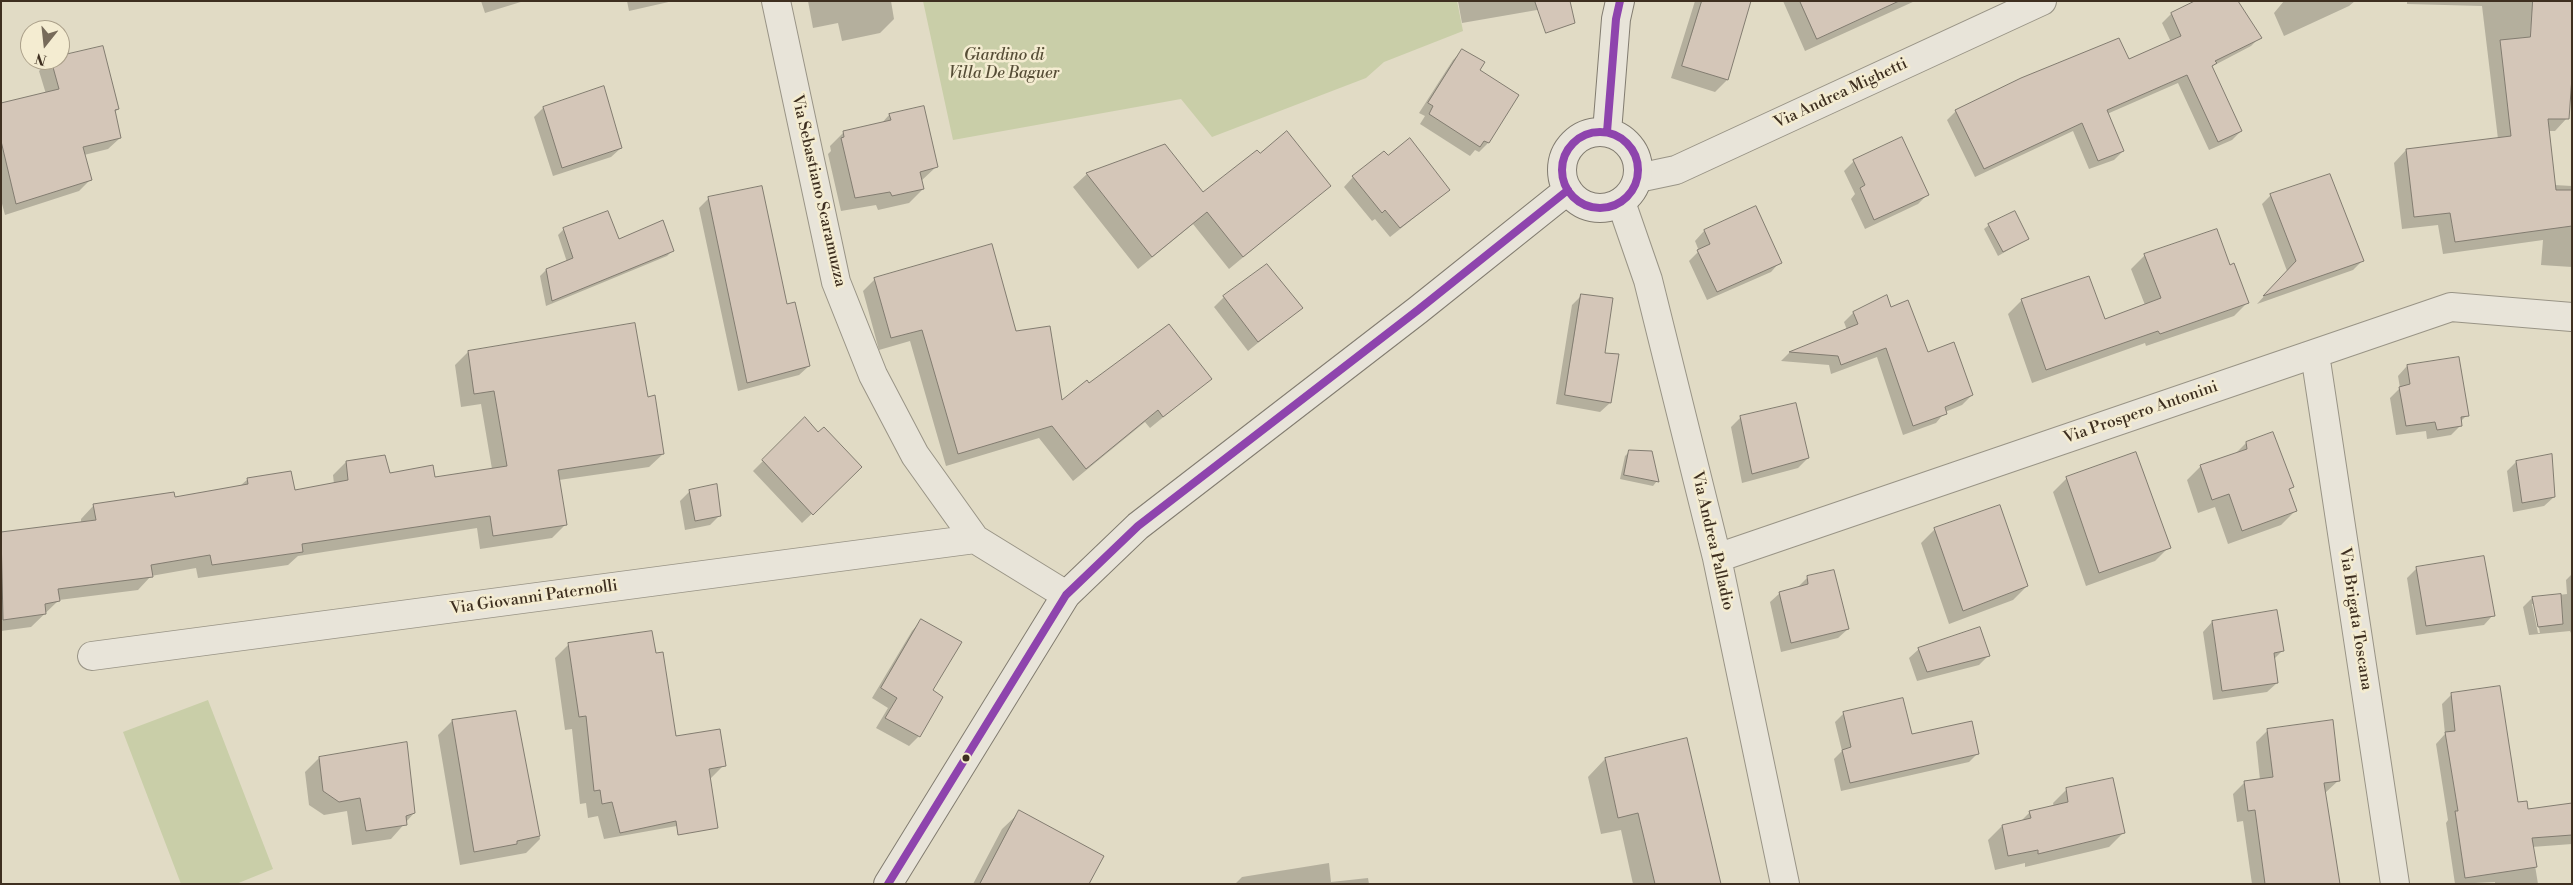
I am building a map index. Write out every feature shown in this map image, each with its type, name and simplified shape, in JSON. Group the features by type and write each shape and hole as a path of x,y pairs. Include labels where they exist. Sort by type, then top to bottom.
{"street":[{"name":"Via Sebastiano Scaramuzza","path":"776,1 836,282 873,375 915,455 975,539 1066,595"},
{"path":"1607,132 1616,19 1620,1"},
{"name":"Via Andrea Mighetti","path":"1638,178 1676,170 2042,1"},
{"path":"1593,132 1607,132 1622,137 1632,149 1638,163 1638,178 1632,191 1621,202 1608,209 1592,208 1578,201 1568,190 1562,177 1562,162 1569,147 1578,138 1593,132"},
{"path":"888,884 1066,595 1138,526 1418,310 1568,190"},
{"name":"Via Andrea Palladio","path":"1621,202 1648,280 1717,558 1785,884"},
{"name":"Via Prospero Antonini","path":"1717,558 2451,308 2572,317"},
{"name":"Via Brigata Toscana","path":"2315,354 2395,884"},
{"name":"Via Giovanni Paternolli","path":"92,656 975,539"}],"green space":[{"name":"Giardino di Villa De Baguer","path":"923,1 1457,1 1463,31 1384,62 1366,78 1212,137 1181,99 953,140"},
{"path":"208,700 273,869 236,884 181,884 123,732"}],"building":[{"path":"1535,1 1570,1 1575,23 1546,33"},
{"path":"1702,1 1751,1 1728,80 1682,66"},
{"path":"1800,1 1899,1 1817,39"},
{"path":"2195,1 2238,1 2262,38 2215,61 2217,63 2212,66 2242,131 2218,142 2187,75 2107,110 2124,151 2098,161 2082,123 1984,169 1955,110 2021,78 2119,38 2129,59 2181,36 2171,13"},
{"path":"2533,1 2572,1 2572,77 2569,119 2548,119 2556,190 2572,190 2572,226 2455,242 2450,213 2414,217 2406,149 2511,136 2500,40 2530,37"},
{"path":"103,46 119,109 115,110 121,138 83,147 92,180 16,204 1,141 1,103 59,89 54,70 70,70 70,54"},
{"path":"1462,49 1485,62 1480,70 1519,95 1489,143 1484,141 1480,147 1429,114 1433,106 1428,103"},
{"path":"604,86 622,148 562,168 543,107"},
{"path":"924,106 938,167 920,172 924,189 892,196 890,192 855,198 841,138 844,137 843,131 891,120 889,114"},
{"path":"1287,131 1331,186 1243,257 1207,212 1152,257 1086,173 1165,144 1203,192 1257,150 1260,153"},
{"path":"1902,137 1929,195 1874,220 1860,188 1865,185 1853,160"},
{"path":"1410,138 1450,190 1400,228 1385,210 1382,213 1352,176 1384,151 1388,155"},
{"path":"2330,174 2364,261 2263,296 2296,261 2270,194"},
{"path":"762,186 787,304 795,302 810,366 747,383 708,197"},
{"path":"1756,206 1782,263 1717,292 1697,250 1710,244 1704,230"},
{"path":"608,211 619,239 663,220 674,251 552,301 546,269 573,258 563,228"},
{"path":"2015,211 2029,239 2003,252 1988,224"},
{"path":"2217,229 2230,265 2234,263 2249,303 2160,334 2158,331 2046,370 2021,299 2089,276 2105,319 2161,298 2144,254"},
{"path":"992,244 1016,331 1050,326 1062,400 1087,380 1089,383 1169,324 1212,379 1163,417 1158,410 1086,469 1052,426 958,454 922,330 891,338 874,278"},
{"path":"1267,264 1303,308 1258,342 1223,296"},
{"path":"1581,294 1613,298 1605,353 1619,354 1611,403 1565,395"},
{"path":"1887,295 1891,307 1908,300 1928,352 1954,342 1973,395 1945,407 1947,414 1913,426 1886,348 1841,365 1838,356 1789,352 1858,324 1853,312"},
{"path":"635,323 648,397 655,395 664,454 558,470 567,525 493,536 490,516 302,544 303,552 212,565 210,555 151,565 153,577 58,589 60,601 45,604 46,614 3,620 1,532 96,520 93,504 174,492 175,497 248,484 247,478 291,471 295,490 348,480 346,461 385,455 390,473 433,465 435,477 507,466 494,391 474,394 468,351"},
{"path":"2459,357 2469,416 2461,417 2462,426 2437,430 2435,422 2406,426 2399,387 2410,384 2407,365"},
{"path":"1796,403 1809,458 1752,474 1740,416"},
{"path":"805,417 818,432 824,427 862,467 813,515 762,460"},
{"path":"2273,432 2294,487 2289,489 2297,511 2242,531 2229,494 2212,500 2200,465 2247,449 2246,442"},
{"path":"1629,450 1652,451 1659,482 1624,475"},
{"path":"2136,452 2171,548 2099,573 2066,477"},
{"path":"2552,454 2555,497 2522,503 2516,461"},
{"path":"717,484 721,516 695,521 689,490"},
{"path":"2000,505 2028,586 1963,611 1934,528"},
{"path":"2484,556 2495,616 2426,626 2416,567"},
{"path":"1834,570 1849,629 1791,643 1779,592 1808,584 1807,576"},
{"path":"2561,594 2563,624 2538,627 2532,597"},
{"path":"2277,610 2284,651 2274,653 2278,683 2222,691 2212,621"},
{"path":"921,619 962,642 933,690 943,697 920,737 885,718 897,698 881,688"},
{"path":"1980,627 1990,656 1927,672 1918,648"},
{"path":"652,631 656,653 663,652 676,736 720,729 726,766 709,769 718,828 678,835 676,821 620,833 612,802 602,804 600,790 594,791 586,716 579,717 568,643"},
{"path":"2500,686 2518,802 2527,801 2528,809 2572,803 2572,835 2532,838 2537,867 2465,878 2455,811 2458,811 2445,732 2455,731 2451,693"},
{"path":"1903,698 1912,734 1972,721 1979,754 1850,783 1842,750 1851,747 1843,712"},
{"path":"516,711 540,836 517,841 517,844 474,852 452,720"},
{"path":"2333,720 2340,781 2324,783 2340,884 2265,884 2255,810 2248,811 2244,781 2273,777 2267,729"},
{"path":"1687,738 1721,884 1655,884 1638,813 1618,818 1605,758"},
{"path":"407,742 415,813 406,816 407,825 366,831 360,798 339,802 323,791 319,757"},
{"path":"2113,778 2125,833 2038,854 2038,850 2008,856 2002,825 2031,818 2029,811 2068,802 2066,788"},
{"path":"1019,810 1104,856 1089,884 980,884"}],"transit line":[{"path":"1607,132 1616,19 1620,1"},
{"path":"1600,132 1615,135 1627,143 1635,155 1638,170 1635,185 1627,197 1615,205 1600,208 1585,205 1573,197 1565,185 1562,170 1565,155 1573,143 1585,135 1600,132"},
{"path":"888,884 1066,595 1138,526 1418,310 1568,190"}]}
